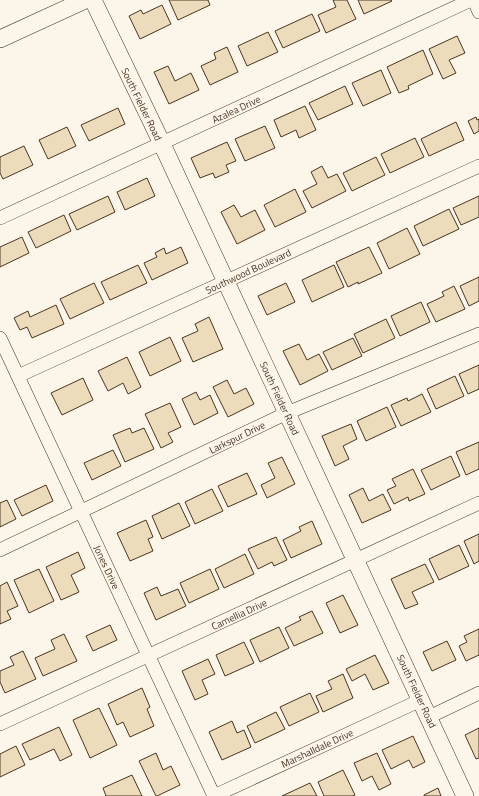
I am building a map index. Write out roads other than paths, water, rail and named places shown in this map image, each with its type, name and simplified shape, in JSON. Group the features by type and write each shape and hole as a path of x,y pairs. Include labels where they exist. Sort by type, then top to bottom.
{"main road":[{"path":"0,39 85,0"},
{"name":"South Fielder Road","path":"92,0 226,282 466,796"}],"street":[{"name":"Azalea Drive","path":"0,218 472,0"},
{"path":"472,0 479,12"},
{"name":"Southwood Boulevard","path":"18,376 479,166"},
{"name":"Larkspur Drive","path":"0,550 287,413 479,334"},
{"name":"Jones Drive","path":"0,338 214,796"},
{"name":"Camellia Drive","path":"0,724 479,503"},
{"path":"429,717 479,693"},
{"name":"Marshalldale Drive","path":"214,796 421,700"}]}
